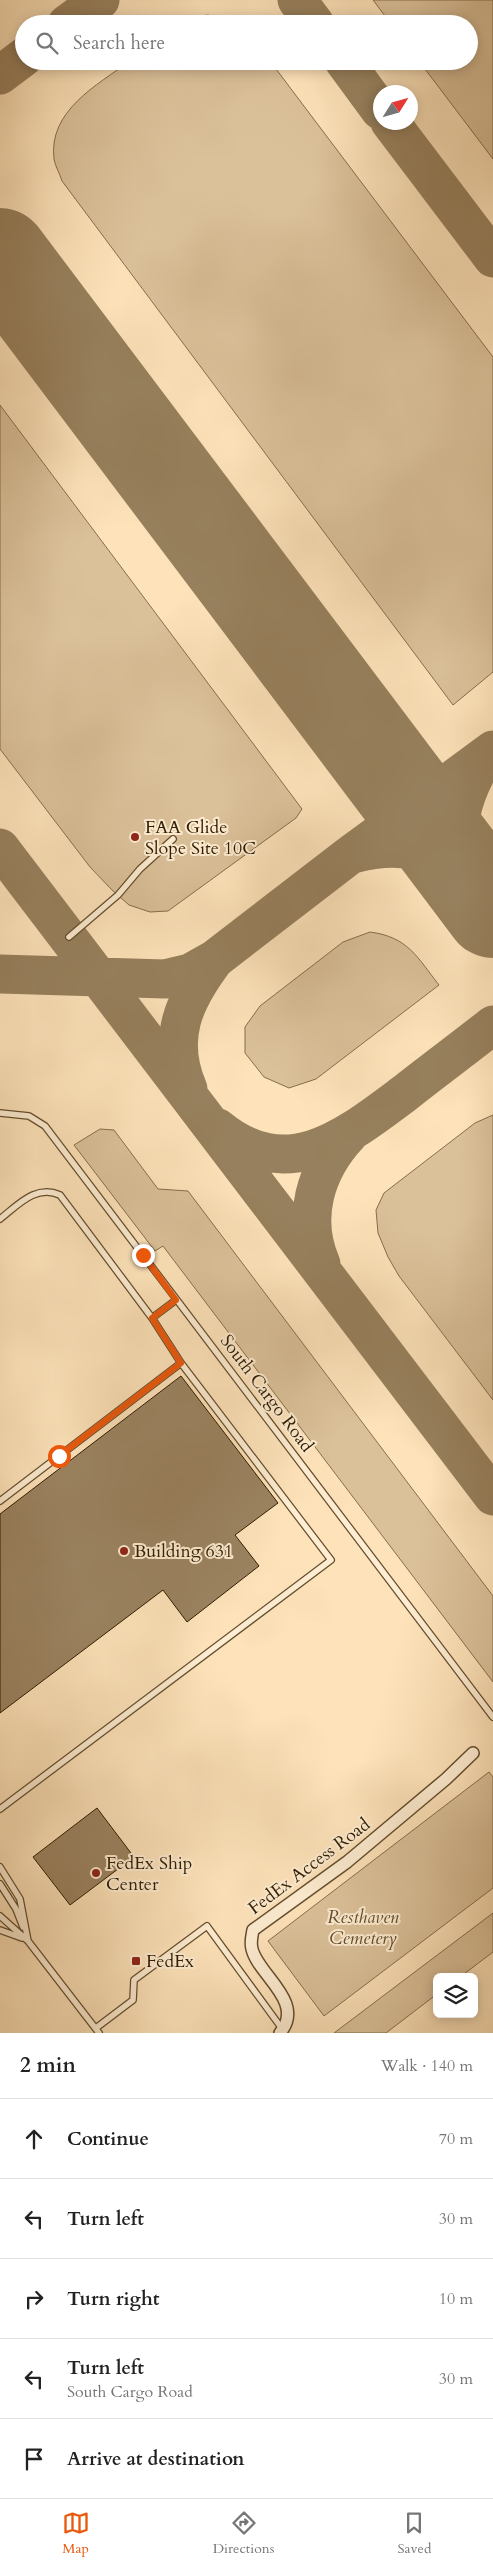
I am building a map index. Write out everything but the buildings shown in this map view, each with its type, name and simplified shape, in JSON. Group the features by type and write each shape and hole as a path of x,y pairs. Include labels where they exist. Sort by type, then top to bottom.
{"street":[{"name":"FedEx Access Road","path":"282,2031 287,2011 282,1994 252,1951 251,1940 254,1930 347,1862 446,1780 473,1753"}],"lane":[{"path":"69,937 118,895 140,869 173,839"},
{"name":"South Cargo Road","path":"0,1113 29,1116 45,1126 493,1717"},
{"path":"0,1219 41,1190 51,1191 60,1195 152,1318 181,1363 331,1560 0,1809"},
{"path":"152,1318 176,1300"},
{"path":"0,1501 181,1363"},
{"path":"0,1867 20,1899 28,1940"},
{"path":"0,1884 16,1909 28,1940"},
{"path":"0,1916 28,1940 97,2031 134,2000 134,1980 207,1926 282,2031"},
{"path":"0,1930 28,1940"}],"green space":[{"path":"373,0 493,0 493,159 426,70 478,70 478,15 384,15"},
{"path":"117,70 277,70 493,357 493,672 453,705 62,181 54,159 54,142 59,127 77,101"},
{"path":"0,405 302,809 296,818 168,911 150,912 129,905 112,890 90,867 0,749"},
{"path":"370,932 394,938 403,944 418,957 439,985 316,1079 289,1088 264,1077 245,1053 245,1027 260,1006 343,942"},
{"path":"493,1115 493,1400 399,1276 388,1257 378,1233 376,1210 384,1193 475,1123"},
{"path":"100,1129 114,1130 158,1189 188,1191 493,1596 493,1682 163,1246 155,1251 74,1145"},
{"name":"Resthaven Cemetery","path":"489,1772 493,1777 493,1888 324,2016 268,1941"},
{"path":"493,1913 493,1952 465,1973 433,1973 433,1997 386,2033 334,2033"}],"taxiway":[{"path":"79,15 100,0"},
{"path":"297,0 308,15"},
{"path":"0,75 15,64"},
{"path":"351,70 373,100"},
{"path":"396,130 493,258"},
{"path":"0,974 165,979 190,973 215,959 350,855 493,750"},
{"path":"353,854 384,848 413,850 441,859 467,877 462,860 459,830 464,802 484,758"},
{"path":"0,848 493,1496"},
{"path":"188,1089 179,1053 179,1036 182,1020 195,989 215,959"},
{"path":"218,1128 244,1145 268,1153 292,1154 316,1148 361,1125 493,1025"},
{"path":"321,1264 315,1247 312,1229 315,1195 327,1163 349,1134"}],"runway":[{"path":"0,256 493,910"}],"place":[{"name":"FAA Glide Slope Site 10C","path":"135,837"},
{"name":"Building 631","path":"124,1551"},
{"name":"FedEx Ship Center","path":"96,1873"},
{"name":"FedEx","path":"136,1961"}],"route":[{"path":"59,1456 181,1363 152,1318 176,1300 143,1255"}]}
